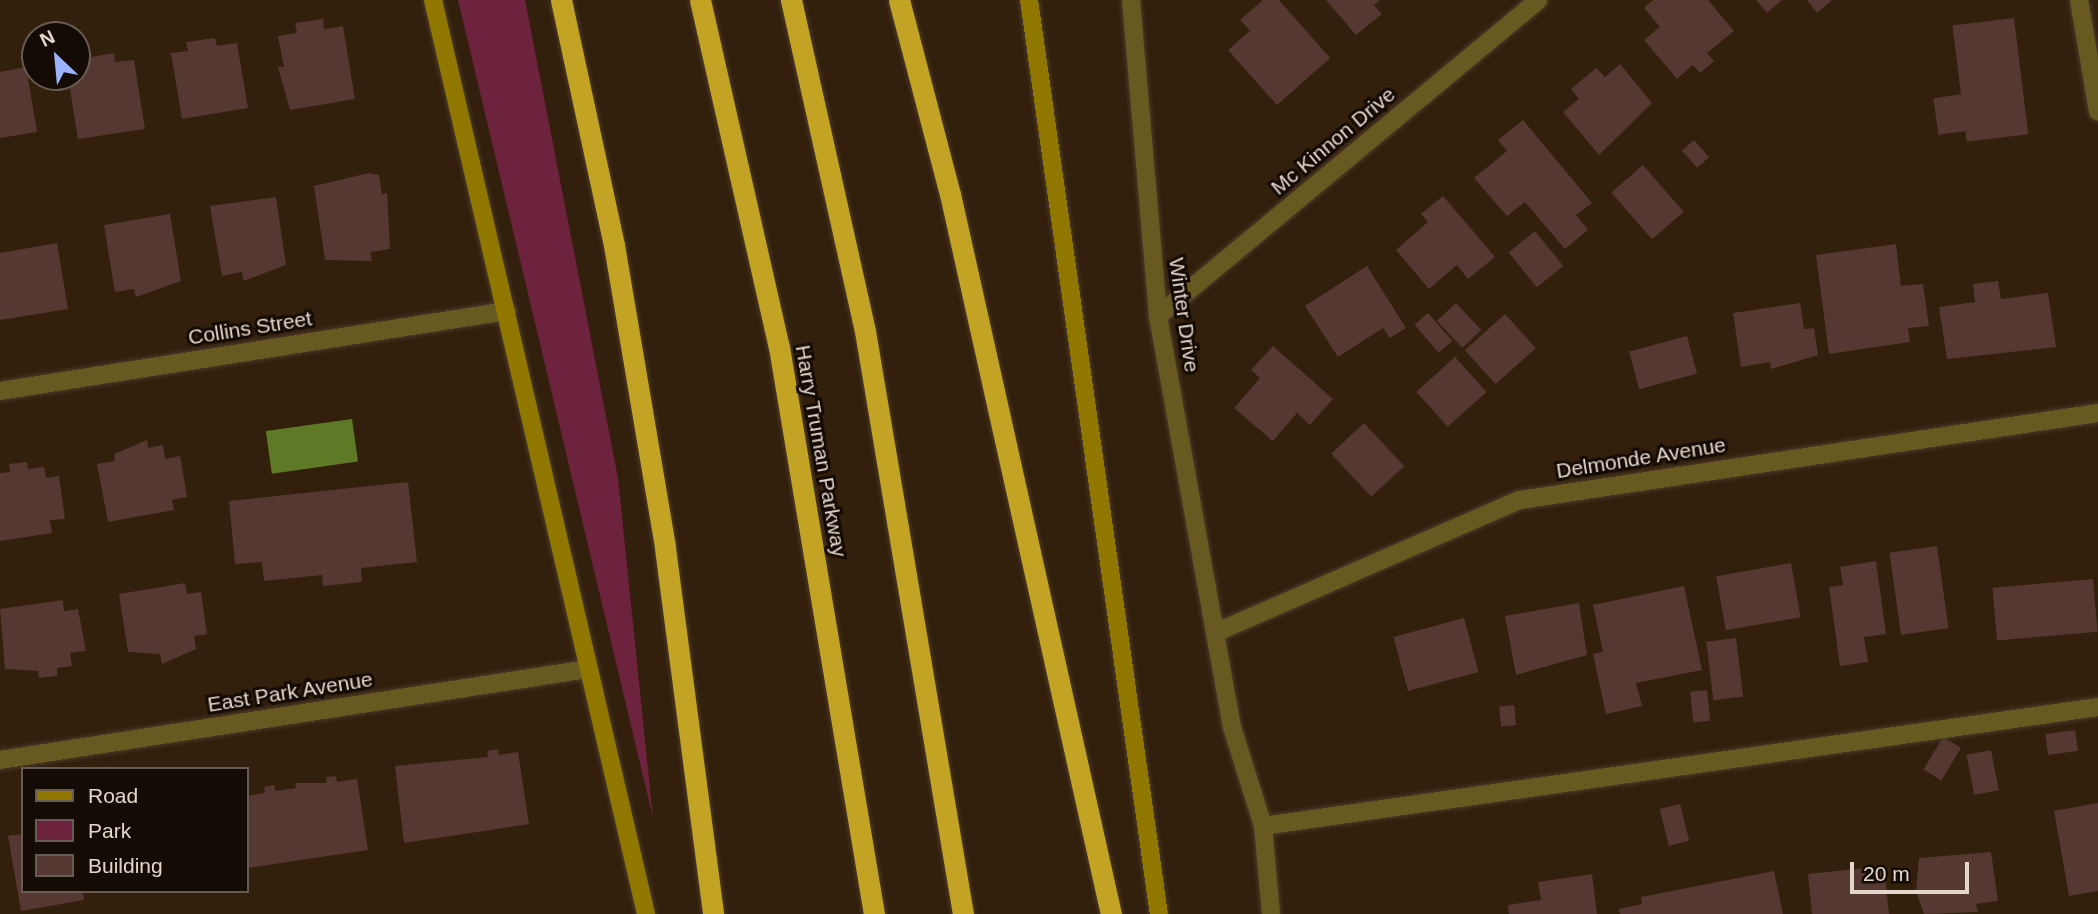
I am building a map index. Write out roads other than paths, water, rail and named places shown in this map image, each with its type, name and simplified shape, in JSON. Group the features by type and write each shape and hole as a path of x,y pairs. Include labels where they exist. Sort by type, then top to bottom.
{"highway":[{"path":"561,0 614,245 663,534 713,914"},
{"name":"Harry Truman Parkway","path":"700,0 779,347 874,914"},
{"path":"791,0 863,318 963,914"},
{"path":"899,0 950,194 1111,914"}],"main road":[{"path":"433,0 646,914"},
{"path":"1029,0 1159,914"}],"street":[{"name":"Winter Drive","path":"1131,0 1158,316 1232,727 1263,826 1271,914"},
{"name":"Mc Kinnon Drive","path":"1158,316 1538,0"},
{"path":"2079,0 2098,111"},
{"name":"Collins Street","path":"0,391 506,311"},
{"name":"Delmonde Avenue","path":"1215,633 1520,500 2098,412"},
{"name":"East Park Avenue","path":"0,760 588,669"},
{"path":"1263,826 2098,707"}]}
